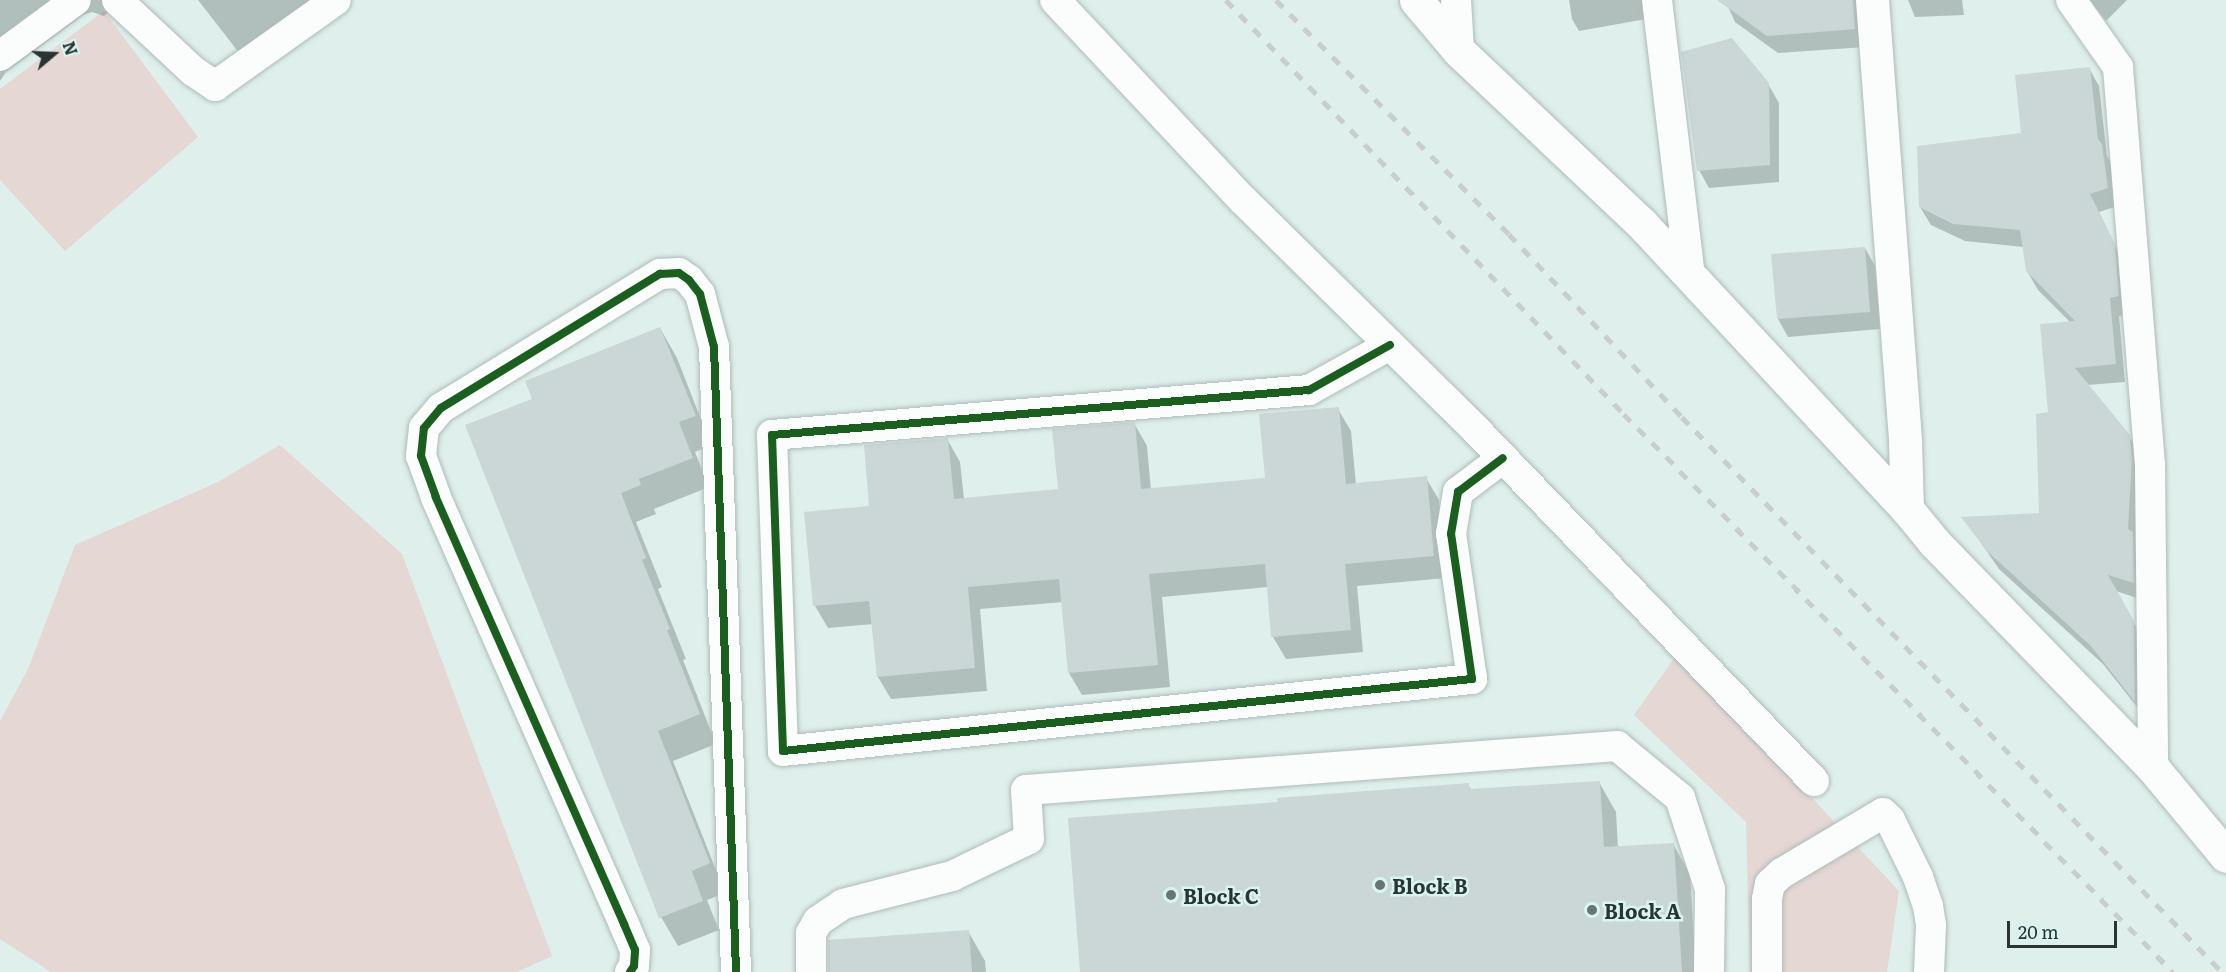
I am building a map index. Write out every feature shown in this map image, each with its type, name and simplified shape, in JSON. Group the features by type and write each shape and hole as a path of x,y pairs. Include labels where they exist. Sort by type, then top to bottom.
{"street":[{"path":"0,56 76,0"},
{"path":"117,0 192,71 215,86 336,0"},
{"path":"1055,0 1243,200 1503,458 1814,782"},
{"path":"1416,0 1459,51 1642,224 1908,509 1934,542 2153,768 2226,856"},
{"path":"1456,0 1459,51"},
{"path":"1657,0 1690,276"},
{"path":"1872,0 1908,509"},
{"path":"2071,0 2118,67 2150,465 2153,768"},
{"path":"630,972 634,966 635,950 436,497 421,456 424,428 441,408 660,274 679,273 689,280 700,294 714,347 736,972"},
{"path":"1390,345 1309,390 772,435 783,751 1472,679 1451,534 1458,492 1503,458"},
{"path":"811,972 811,933 818,921 843,904 952,876 1029,839 1026,790 1617,746 1680,798 1710,889 1709,972"},
{"path":"1767,972 1767,899 1770,884 1782,873 1883,813 1890,820 1918,877 1928,906 1931,927 1929,972"}],"shaded area":[{"path":"104,11 198,137 65,251 0,180 0,89"},
{"path":"280,445 402,554 552,956 517,972 51,972 0,939 0,721 28,669 75,545 218,482"},
{"path":"1677,654 1899,891 1887,972 1750,972 1746,822 1634,715"}],"building":[{"path":"1717,0 1853,0 1855,29 1767,36"},
{"path":"1732,38 1769,83 1770,165 1697,171 1681,52"},
{"path":"2090,67 2098,139 2102,144 2108,188 2090,194 2115,244 2119,296 2110,298 2116,364 2075,368 2130,435 2132,461 2128,529 2133,532 2134,583 2108,575 2134,621 2135,702 2091,646 1987,551 1961,517 2039,513 2036,414 2048,412 2040,324 2075,321 2026,271 2020,230 1953,224 1919,207 1917,146 2021,133 2015,75"},
{"path":"1865,247 1870,312 1777,319 1771,254"},
{"path":"660,327 696,416 679,422 693,458 639,479 641,485 621,493 646,558 642,560 670,629 667,630 700,714 658,731 710,863 692,871 703,901 659,918 465,425 532,399 525,381"},
{"path":"1339,407 1346,484 1427,476 1434,556 1345,564 1351,630 1271,637 1265,564 1149,574 1158,665 1068,673 1059,579 968,587 975,668 877,677 869,601 813,606 804,512 869,506 864,445 948,438 954,499 1058,489 1052,429 1135,422 1141,489 1265,478 1259,414"},
{"path":"1600,781 1604,847 1674,843 1682,972 1080,972 1068,818 1278,802 1277,798 1469,783 1469,789"},
{"path":"969,930 972,972 828,972 828,940"}],"railway":[{"path":"1226,0 1624,414 2173,972"},
{"path":"1276,0 1509,234 1682,417 2222,972"}],"cycle path":[{"path":"630,972 634,966 635,950 436,497 421,456 424,428 441,408 660,274 679,273 689,280 700,294 714,347 736,972"},
{"path":"1390,345 1309,390 772,435 783,751 1472,679 1451,534 1458,492 1503,458"}],"place":[{"name":"Block B","path":"1380,885"},
{"name":"Block C","path":"1171,895"},
{"name":"Block A","path":"1592,910"}]}
